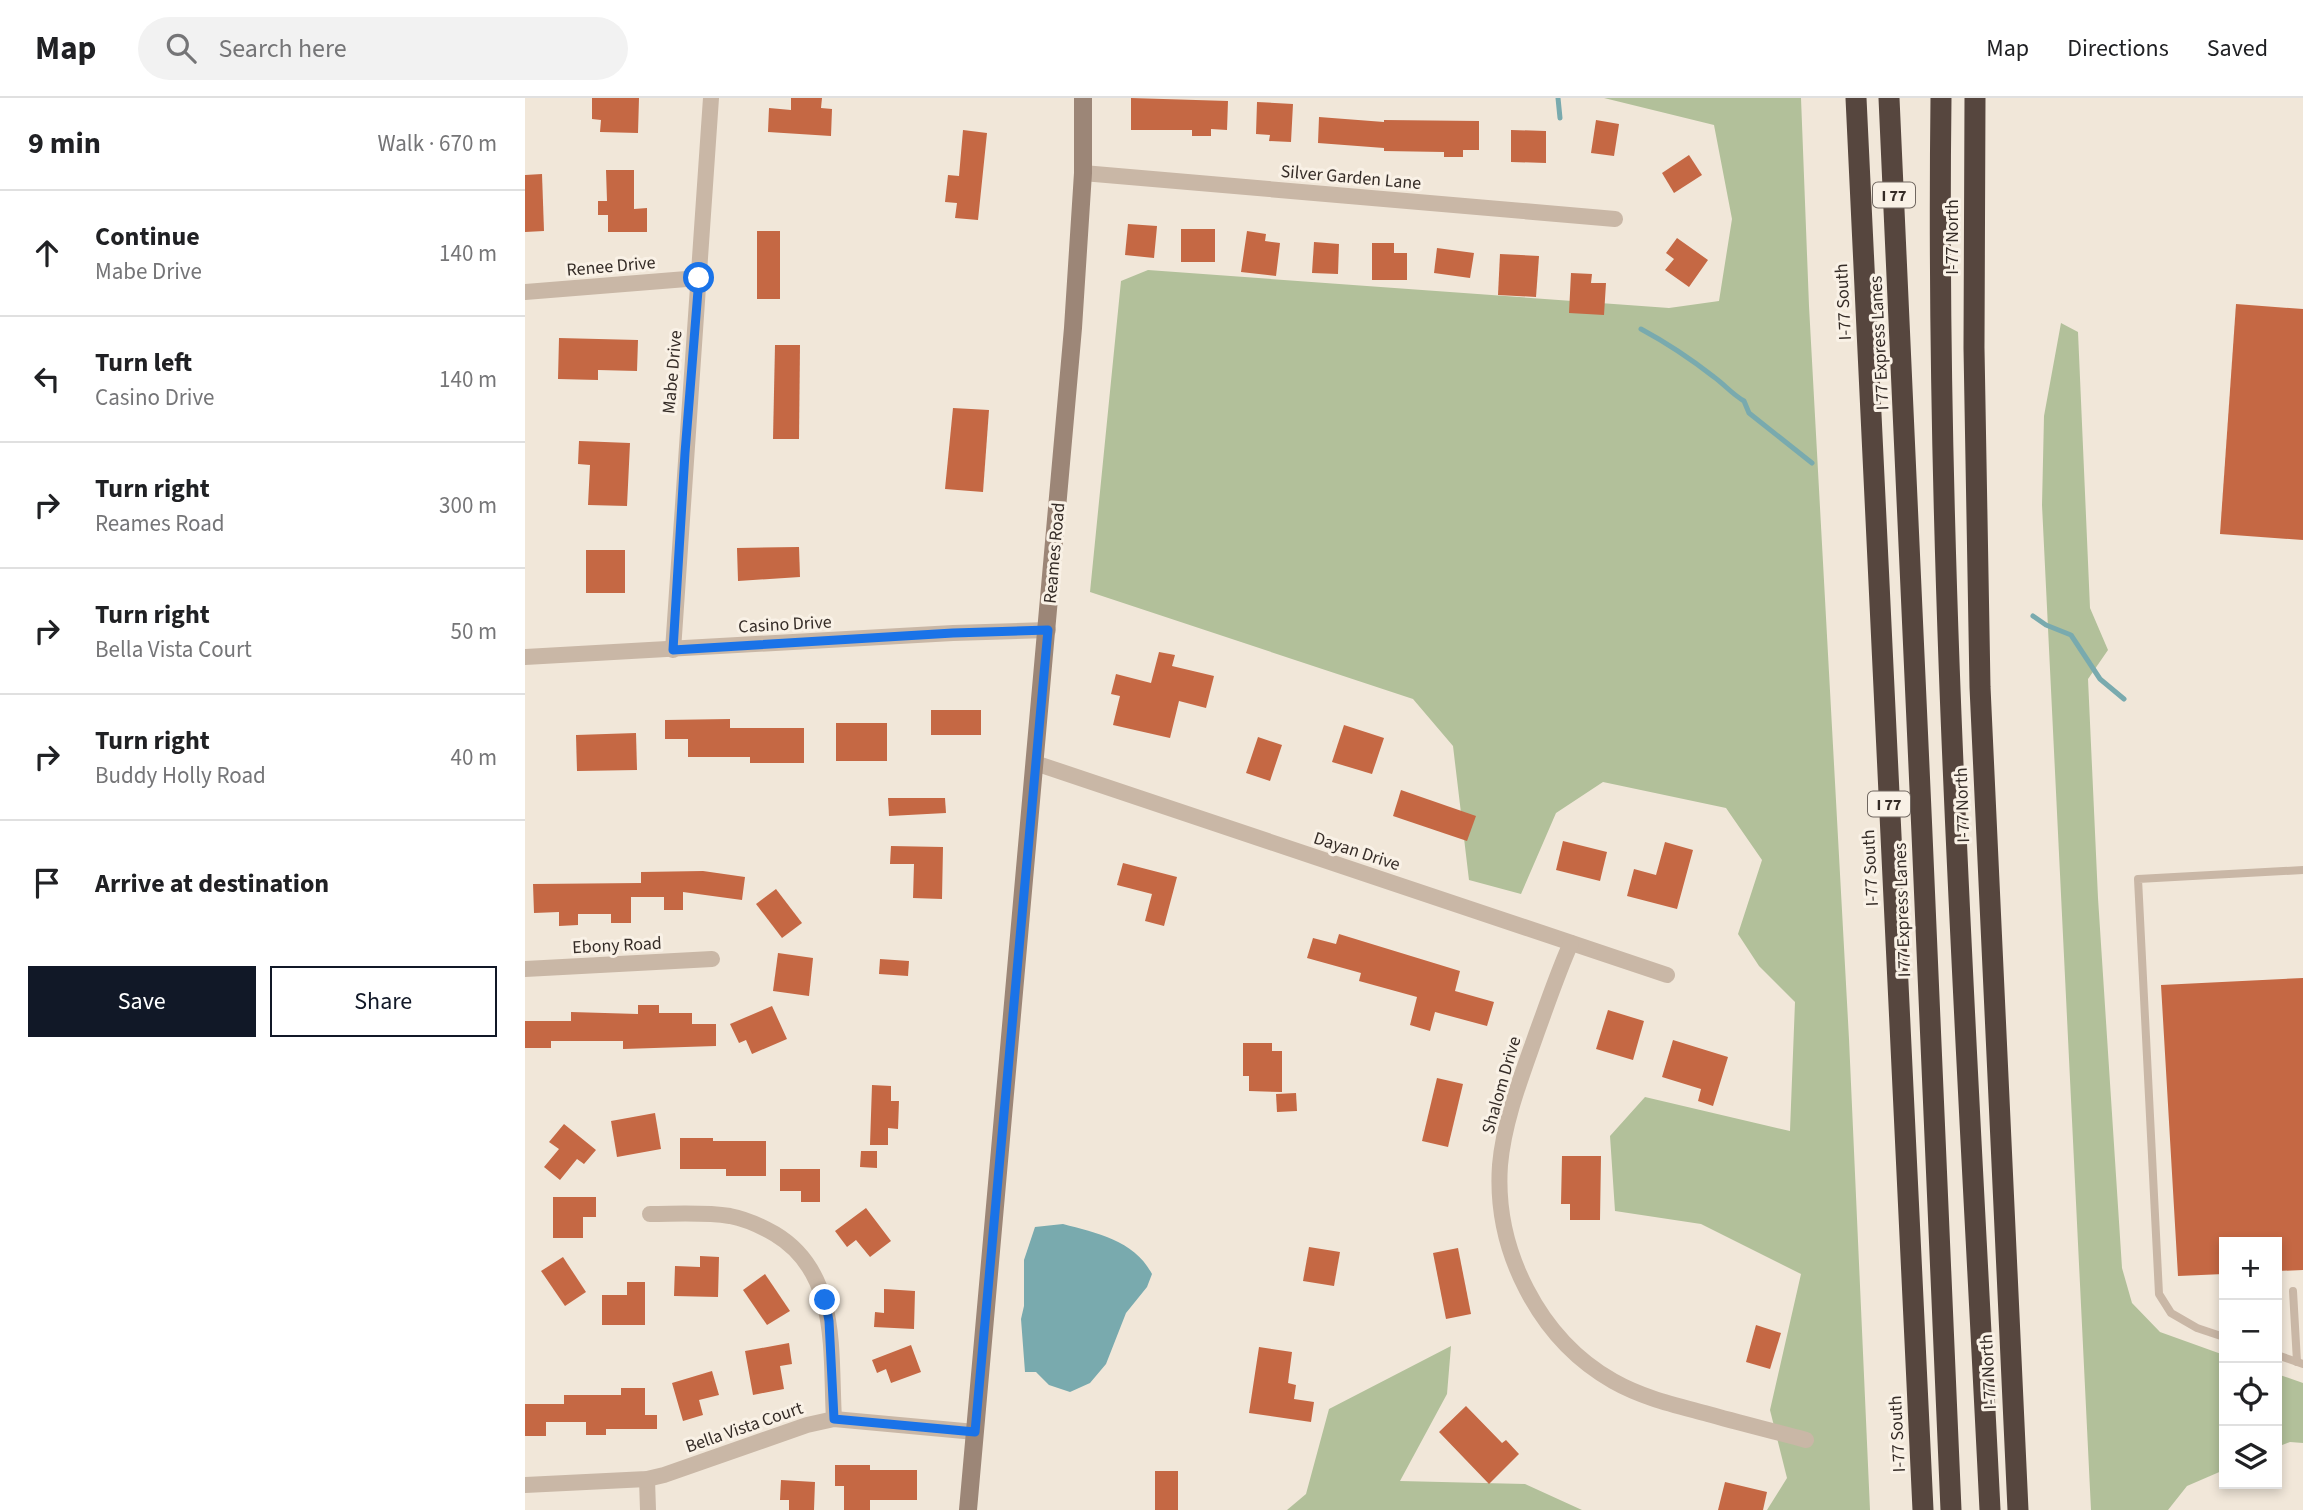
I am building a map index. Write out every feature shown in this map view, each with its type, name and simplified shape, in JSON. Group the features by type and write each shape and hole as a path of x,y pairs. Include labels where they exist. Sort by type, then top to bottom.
{"highway":[{"name":"I-77 South","path":"1856,98 1923,1510"},
{"name":"I 77 Express Lanes","path":"1889,98 1911,537 1930,1062 1951,1510"},
{"name":"I 77","path":"1941,98 1939,271 1945,541 1990,1510"},
{"name":"I-77 North","path":"1976,98 1974,348 1980,687 2018,1510"}],"main road":[{"name":"Reames Road","path":"968,1510 1073,328 1083,173 1083,98"}],"street":[{"name":"Mabe Drive","path":"673,650 711,98"},
{"name":"Silver Garden Lane","path":"1083,173 1615,219"},
{"name":"Renee Drive","path":"525,292 699,278"},
{"name":"Casino Drive","path":"525,657 1048,630"},
{"name":"Dayan Drive","path":"1035,763 1667,975"},
{"name":"Shalom Drive","path":"1571,943 1525,1068 1506,1129 1500,1165 1500,1198 1504,1226 1512,1257 1527,1290 1544,1318 1565,1343 1612,1380 1651,1399 1805,1440"},
{"name":"Ebony Road","path":"525,969 712,959"},
{"path":"650,1214 733,1217 750,1222 789,1243 818,1281 825,1300 829,1321 834,1419"},
{"name":"Bella Vista Court","path":"525,1485 647,1479 807,1425 834,1419 975,1432"},
{"path":"647,1479 648,1510"}],"lane":[{"path":"2219,1335 2197,1328 2171,1313 2159,1294 2138,879 2303,870"},
{"path":"2282,1357 2300,1363 2293,1291"}],"green space":[{"path":"1604,98 1801,98 1809,306 1849,1039 1870,1510 1767,1510 1787,1478 1770,1410 1801,1274 1701,1224 1615,1211 1610,1136 1645,1097 1790,1131 1795,1002 1759,966 1738,934 1762,860 1726,808 1603,782 1556,813 1521,894 1469,880 1453,746 1413,699 1090,592 1121,281 1148,270 1669,308 1719,301 1732,219 1714,125"},
{"path":"2061,323 2078,332 2090,608 2108,650 2088,679 2098,898 2122,1268 2132,1303 2160,1332 2219,1353 2219,1472 2187,1486 2168,1510 2091,1510 2042,505 2044,416"},
{"path":"1451,1346 1447,1394 1400,1481 1525,1484 1582,1510 1287,1510 1306,1494 1329,1409"},
{"path":"2282,1376 2303,1383 2303,1443 2290,1442 2282,1445"}],"water":[{"path":"1063,1224 1102,1235 1125,1246 1145,1263 1152,1274 1147,1287 1126,1313 1106,1364 1090,1383 1070,1392 1049,1385 1036,1372 1025,1372 1021,1319 1024,1306 1024,1260 1035,1227"}],"building":[{"path":"592,98 639,98 638,133 600,132 601,120 592,119"},
{"path":"791,98 822,98 821,108 832,109 831,136 768,132 769,108 791,110"},
{"path":"1131,98 1228,101 1227,130 1211,129 1211,136 1192,136 1192,130 1131,130"},
{"path":"1257,102 1293,104 1291,142 1269,141 1270,135 1256,134"},
{"path":"1319,117 1384,122 1479,121 1479,150 1463,150 1463,157 1444,157 1444,152 1384,151 1384,148 1318,143"},
{"path":"1596,120 1619,124 1614,156 1591,153"},
{"path":"963,130 987,133 978,220 955,218 957,203 945,202 948,175 959,176"},
{"path":"1511,130 1546,131 1546,163 1511,162"},
{"path":"1689,155 1702,175 1674,193 1662,173"},
{"path":"606,170 634,170 634,209 647,208 647,232 608,232 608,215 598,215 598,201 607,201"},
{"path":"542,174 544,231 525,232 525,175"},
{"path":"1128,224 1157,226 1154,258 1125,255"},
{"path":"1181,229 1215,229 1215,262 1181,262"},
{"path":"757,231 780,231 780,299 757,299"},
{"path":"1247,231 1266,234 1265,241 1280,243 1276,276 1241,272"},
{"path":"1677,238 1708,260 1689,287 1665,270 1674,259 1666,253"},
{"path":"1314,242 1339,244 1338,274 1312,273"},
{"path":"1372,243 1394,243 1394,253 1407,253 1407,280 1372,280"},
{"path":"1437,248 1474,253 1470,278 1434,273"},
{"path":"1500,254 1539,256 1536,297 1498,295"},
{"path":"1571,273 1592,274 1591,283 1606,283 1604,315 1569,313"},
{"path":"2236,304 2303,309 2303,540 2220,534"},
{"path":"559,338 638,340 637,371 598,370 598,380 558,379"},
{"path":"775,345 800,345 799,439 773,439"},
{"path":"953,408 989,410 983,492 945,489"},
{"path":"579,441 630,443 627,506 588,505 590,465 578,464"},
{"path":"799,547 800,577 738,581 737,548"},
{"path":"586,550 625,550 625,593 586,593"},
{"path":"1159,652 1175,655 1172,666 1214,676 1206,708 1179,701 1170,738 1113,725 1120,696 1111,694 1116,674 1151,683"},
{"path":"931,710 981,710 981,735 931,735"},
{"path":"730,719 730,728 804,728 804,763 750,763 750,757 688,757 688,739 665,739 665,720"},
{"path":"836,723 887,723 887,761 836,761"},
{"path":"1344,725 1384,738 1372,774 1332,762"},
{"path":"636,733 637,770 577,771 576,735"},
{"path":"1258,737 1282,745 1270,781 1246,773"},
{"path":"1401,790 1476,816 1467,841 1393,816"},
{"path":"888,798 945,798 946,813 889,816"},
{"path":"1563,841 1607,852 1600,881 1556,870"},
{"path":"1665,842 1693,850 1677,909 1627,896 1634,869 1656,875"},
{"path":"891,846 943,847 942,899 913,898 914,864 890,864"},
{"path":"1123,863 1177,877 1164,926 1145,921 1152,894 1117,885"},
{"path":"703,871 745,877 742,900 683,892 683,910 664,910 664,897 631,897 631,923 611,923 611,914 578,914 578,925 559,926 559,912 534,913 533,884 641,883 641,872"},
{"path":"776,889 802,923 782,938 756,904"},
{"path":"1339,934 1460,971 1455,991 1494,1002 1487,1026 1435,1012 1430,1031 1410,1025 1417,997 1359,981 1361,973 1307,958 1313,938 1336,944"},
{"path":"778,953 813,958 809,996 773,991"},
{"path":"880,959 909,961 908,976 879,974"},
{"path":"2303,978 2303,1270 2282,1271 2282,1237 2219,1237 2219,1274 2178,1276 2161,985"},
{"path":"638,1005 659,1005 659,1013 692,1013 692,1024 716,1024 716,1046 623,1049 623,1041 551,1041 551,1048 525,1048 525,1021 571,1021 571,1012 638,1014"},
{"path":"772,1006 787,1039 752,1054 746,1040 739,1043 730,1024"},
{"path":"1608,1010 1644,1021 1633,1060 1596,1049"},
{"path":"1673,1040 1728,1057 1713,1106 1698,1101 1701,1089 1662,1077"},
{"path":"1243,1043 1272,1043 1272,1051 1282,1051 1282,1092 1249,1091 1249,1076 1243,1076"},
{"path":"1437,1078 1463,1084 1448,1147 1422,1141"},
{"path":"872,1085 891,1086 891,1101 899,1101 898,1129 888,1128 888,1145 870,1145"},
{"path":"1296,1093 1297,1111 1277,1112 1276,1094"},
{"path":"655,1113 661,1149 617,1157 611,1121"},
{"path":"564,1124 596,1150 584,1164 577,1159 560,1180 544,1167 559,1149 549,1142"},
{"path":"680,1138 766,1141 766,1176 726,1176 726,1169 680,1169"},
{"path":"861,1151 877,1151 877,1168 860,1167"},
{"path":"1562,1156 1601,1156 1600,1220 1570,1220 1570,1204 1561,1204"},
{"path":"780,1169 820,1169 820,1202 801,1202 801,1191 780,1191"},
{"path":"553,1197 596,1197 596,1217 583,1217 583,1238 553,1238"},
{"path":"866,1208 891,1241 870,1257 856,1240 847,1247 835,1231"},
{"path":"1309,1247 1340,1252 1334,1286 1303,1281"},
{"path":"1458,1248 1471,1314 1446,1319 1433,1253"},
{"path":"700,1256 719,1257 718,1297 674,1296 675,1266 700,1267"},
{"path":"563,1257 586,1292 565,1306 541,1271"},
{"path":"765,1274 790,1311 767,1325 743,1290"},
{"path":"627,1282 645,1282 645,1325 602,1325 602,1295 627,1295"},
{"path":"884,1289 915,1291 914,1329 874,1327 875,1312 884,1313"},
{"path":"1756,1325 1781,1333 1770,1369 1746,1362"},
{"path":"789,1343 792,1364 780,1366 784,1389 753,1395 745,1351"},
{"path":"911,1345 921,1372 891,1383 886,1369 877,1373 872,1360"},
{"path":"1259,1347 1292,1352 1288,1383 1296,1385 1294,1399 1314,1402 1311,1422 1249,1413"},
{"path":"712,1371 719,1395 699,1400 703,1415 683,1421 672,1383"},
{"path":"621,1388 645,1388 645,1415 657,1415 657,1429 606,1429 606,1435 586,1435 586,1422 546,1422 546,1436 525,1436 525,1404 564,1404 564,1395 621,1395"},
{"path":"1466,1406 1502,1443 1506,1440 1519,1454 1489,1484 1439,1432"},
{"path":"835,1465 870,1465 870,1470 917,1470 917,1500 870,1500 870,1510 844,1510 844,1486 835,1486"},
{"path":"1155,1471 1178,1471 1178,1510 1155,1510"},
{"path":"781,1480 815,1482 814,1510 789,1510 789,1500 780,1500"},
{"path":"1725,1482 1767,1492 1763,1510 1718,1510"}],"waterway":[{"path":"1558,98 1560,118"},
{"path":"1641,329 1718,380 1744,401 1749,413 1812,463"},
{"path":"2033,616 2046,625 2071,635 2100,679 2124,699"}],"route":[{"path":"699,278 673,650 1048,630 975,1432 834,1419 829,1321 825,1300"}]}
